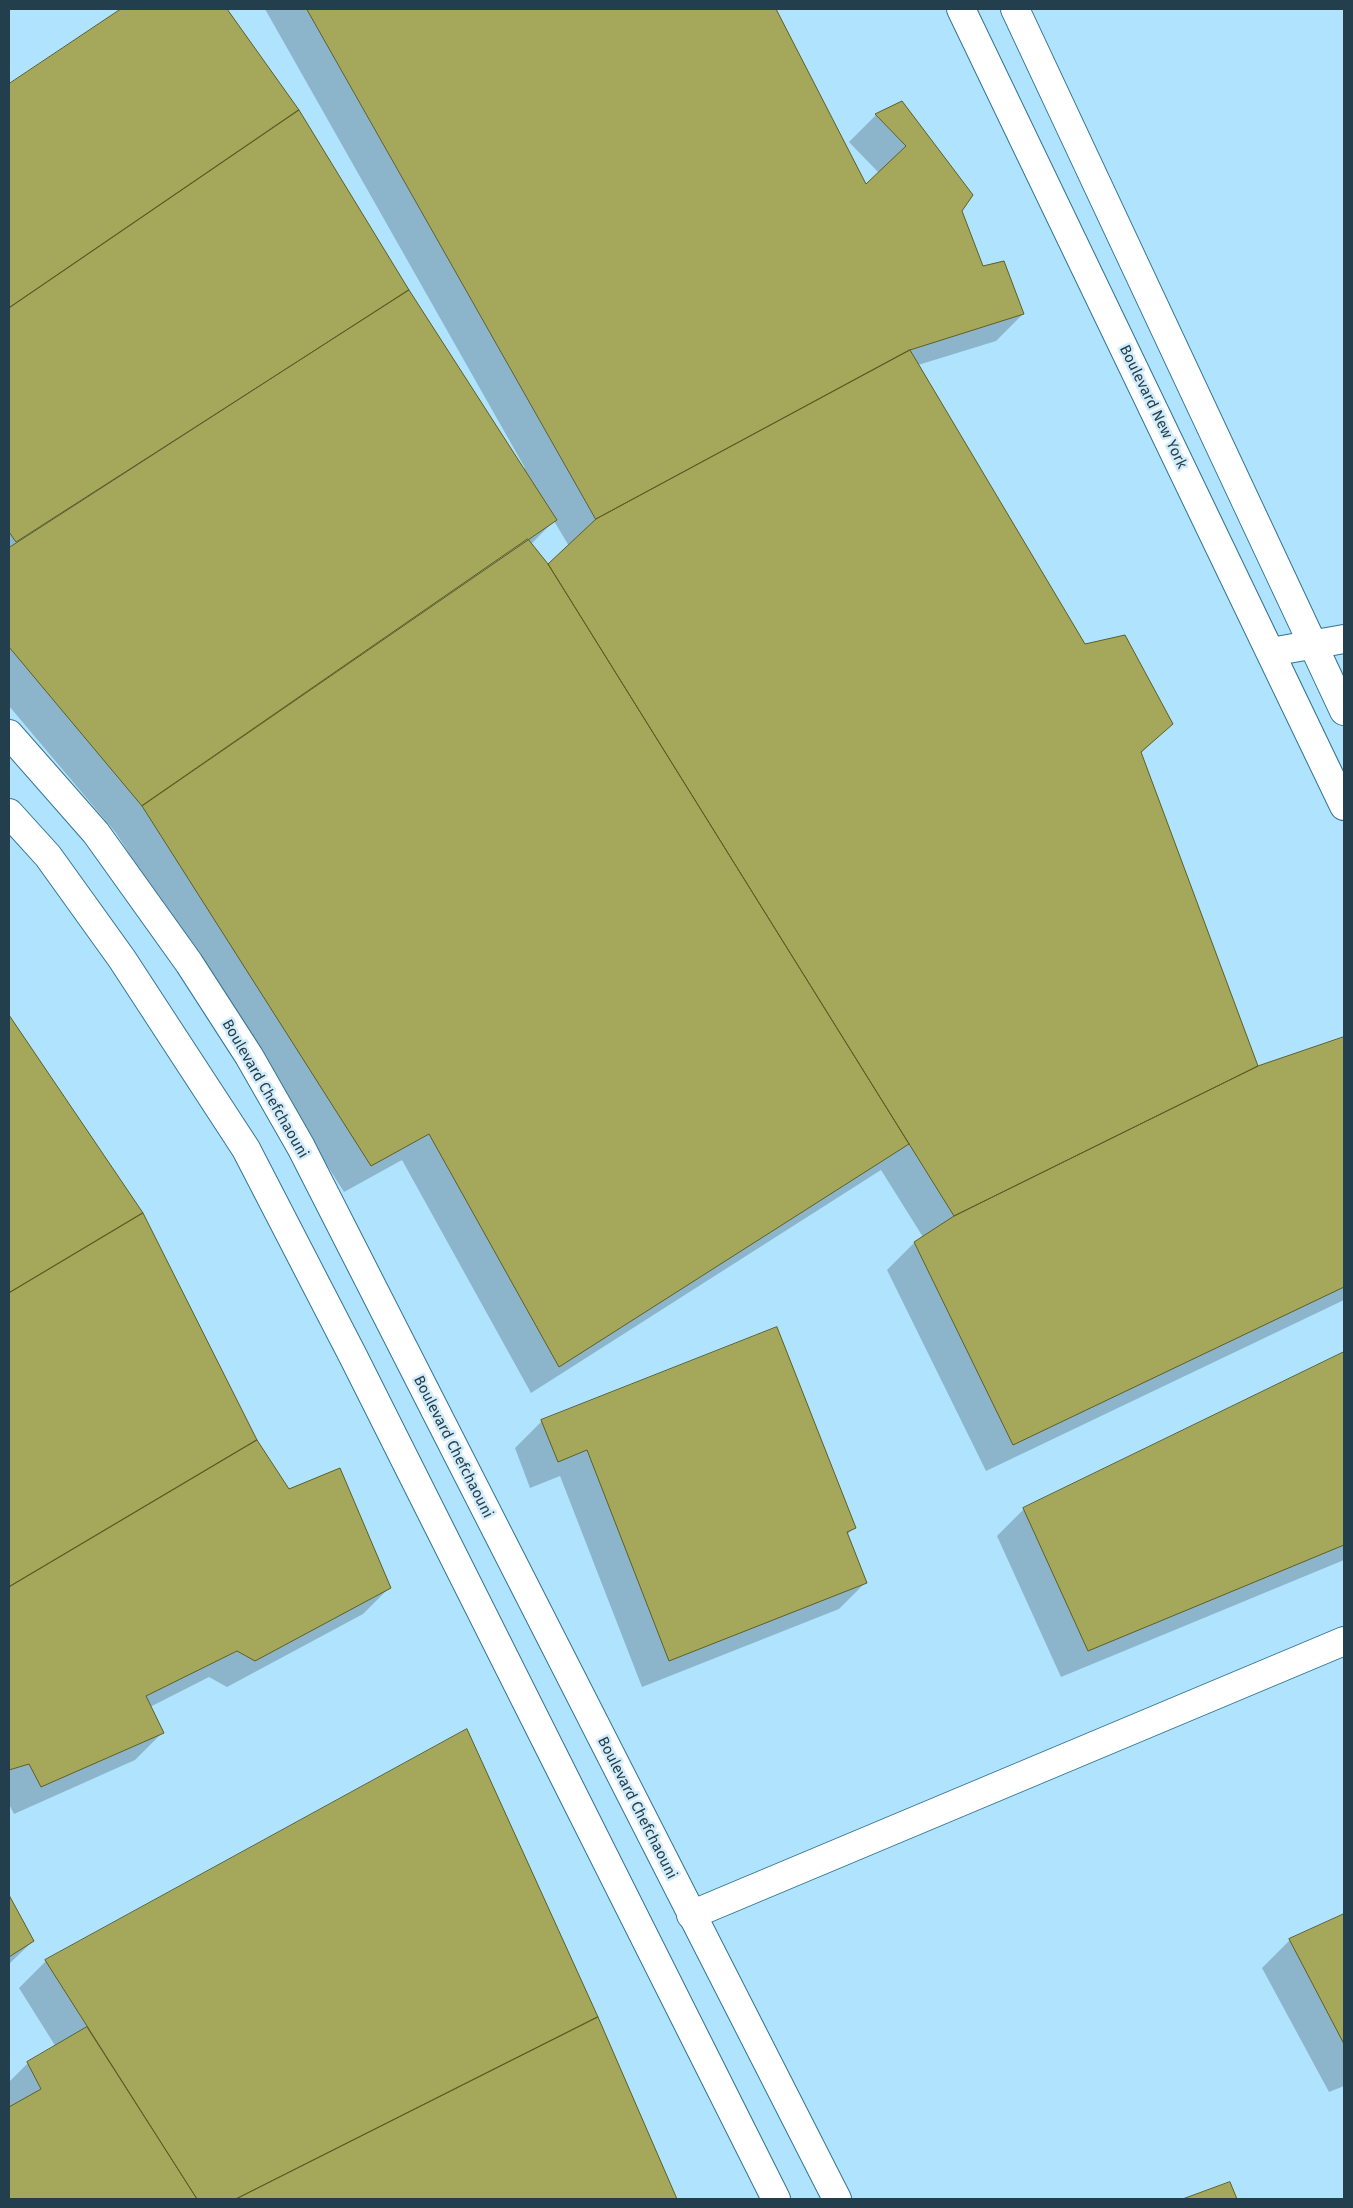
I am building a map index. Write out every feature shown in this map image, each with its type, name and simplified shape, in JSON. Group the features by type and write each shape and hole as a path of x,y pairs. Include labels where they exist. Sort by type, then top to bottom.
{"street":[{"name":"Boulevard New York","path":"961,9 1344,806"},
{"path":"1015,9 1344,711"},
{"path":"1271,652 1344,638"},
{"name":"Boulevard Chefchaouni","path":"9,734 96,833 183,955 248,1056 296,1139 836,2199"},
{"path":"9,813 48,856 122,959 246,1149 354,1358 776,2199"},
{"path":"691,1915 1344,1642"}],"building":[{"path":"121,9 227,9 299,110 9,308 9,84"},
{"path":"307,9 776,9 866,184 906,146 875,114 902,101 973,195 962,211 983,266 1004,261 1024,314 910,350 596,519"},
{"path":"299,110 409,290 16,542 9,532 9,308"},
{"path":"409,290 557,520 142,806 9,647 9,548"},
{"path":"910,350 1085,644 1125,635 1173,724 1141,752 1258,1066 954,1216 548,564 596,519"},
{"path":"528,539 548,564 909,1144 559,1367 429,1134 371,1166 142,806"},
{"path":"9,1015 143,1213 9,1293"},
{"path":"1344,1037 1344,1287 1013,1445 914,1242 954,1216 1258,1066"},
{"path":"143,1213 257,1440 9,1587 9,1293"},
{"path":"777,1327 856,1528 847,1532 867,1583 669,1661 587,1450 558,1462 541,1420"},
{"path":"1344,1352 1344,1545 1088,1651 1023,1508"},
{"path":"257,1440 289,1489 340,1468 391,1588 255,1661 237,1651 146,1696 164,1733 41,1787 29,1764 9,1770 9,1587"},
{"path":"467,1729 598,2017 236,2199 197,2199 45,1960"},
{"path":"9,1895 34,1941 9,1957"},
{"path":"1344,1914 1344,2044 1289,1939"},
{"path":"598,2017 677,2199 236,2199"},
{"path":"87,2027 197,2199 9,2199 9,2107 41,2089 27,2062"},
{"path":"1230,2182 1237,2199 1183,2199"}]}
